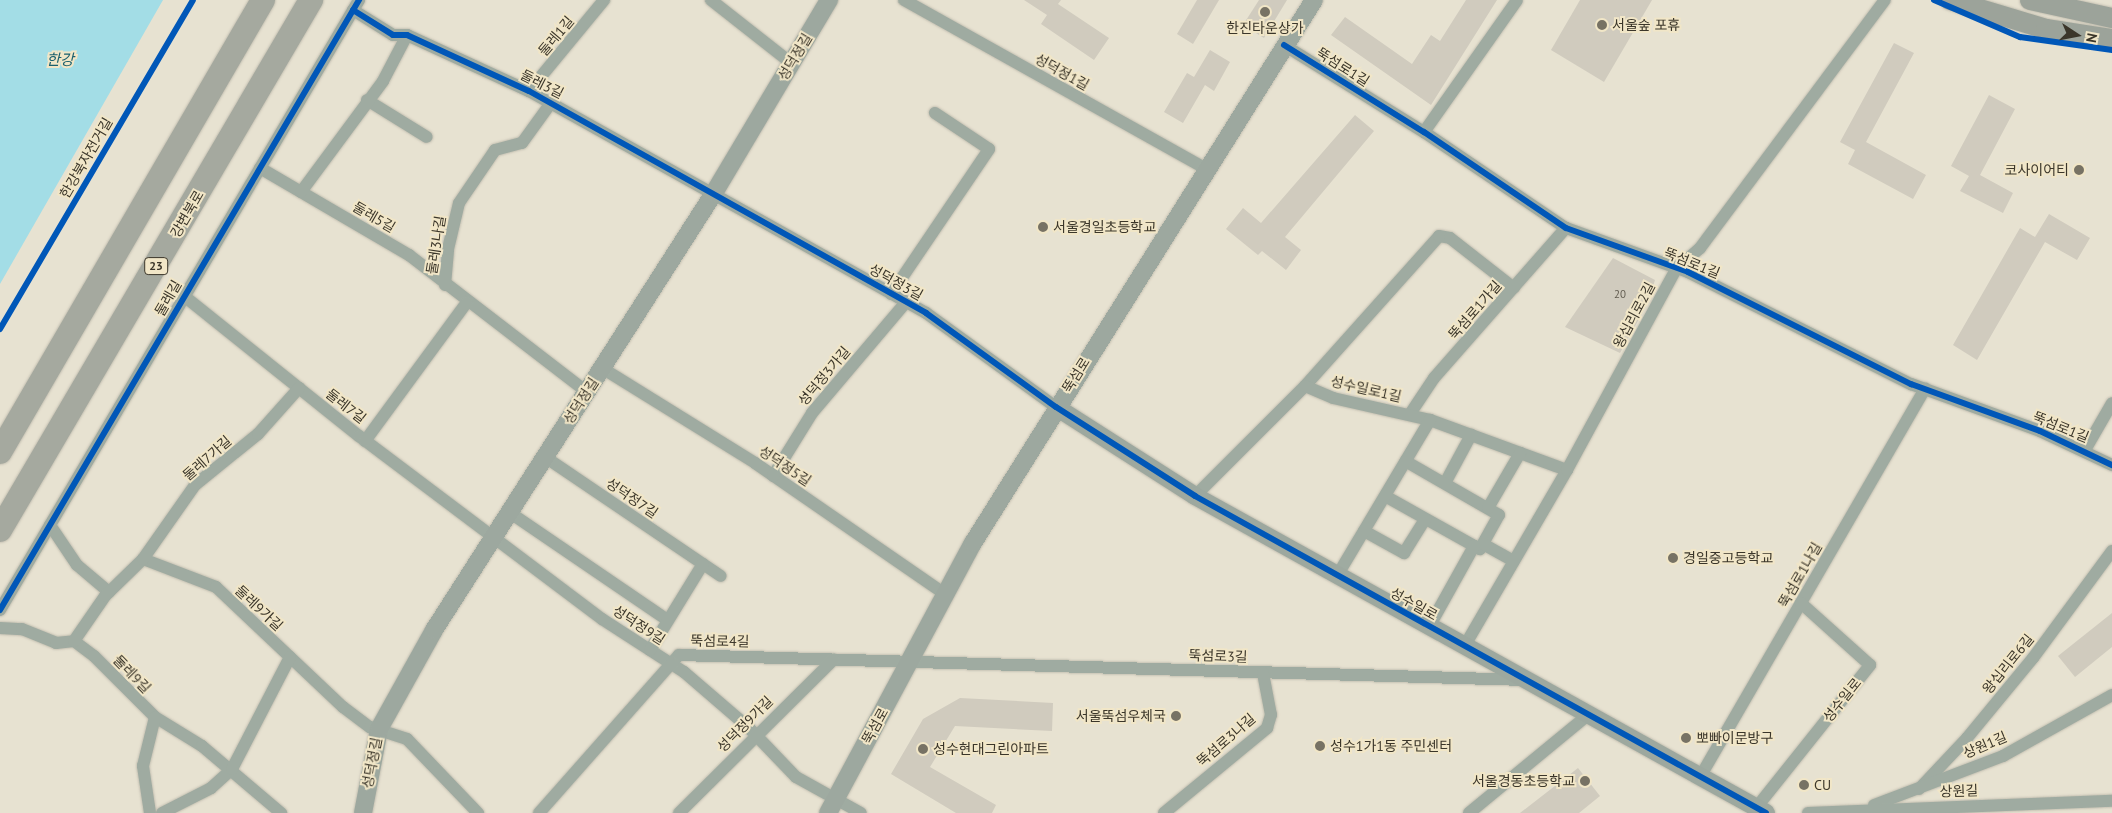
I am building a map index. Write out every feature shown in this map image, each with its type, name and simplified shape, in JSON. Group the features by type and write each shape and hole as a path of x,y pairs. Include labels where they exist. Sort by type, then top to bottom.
{"highway":[{"path":"0,452 263,0"},
{"name":"강변북로","path":"0,530 311,0"}],"main road":[{"path":"1950,0 2046,29 2112,39"},
{"path":"2030,0 2112,18"}],"street":[{"name":"둘레1길","path":"529,91 604,0"},
{"path":"711,0 791,62"},
{"name":"성덕정길","path":"363,813 379,729 494,535 714,194 829,0"},
{"name":"성덕정1길","path":"904,0 1206,169"},
{"name":"뚝섬로","path":"831,807 946,596 1056,407 1314,0"},
{"path":"1424,132 1517,0"},
{"name":"왕십리로2길","path":"1464,647 1567,470 1676,269 1700,248 1885,0"},
{"name":"둘레3길","path":"356,5 393,35 407,35 529,91 714,194"},
{"name":"둘레길","path":"0,610 356,5"},
{"path":"301,192 396,60 407,35"},
{"name":"뚝섬로1길","path":"1284,45 1424,132 1566,228 1676,269 1925,389 2085,450 2112,465"},
{"path":"367,100 427,136"},
{"name":"둘레3나길","path":"445,284 448,249 459,203 495,150 522,143 551,103"},
{"path":"891,294 989,149 935,113"},
{"name":"둘레5길","path":"260,168 409,255 467,302 587,392"},
{"name":"성덕정3길","path":"714,194 906,302 1056,407"},
{"name":"뚝섬로1가길","path":"1410,414 1434,378 1566,228"},
{"path":"1195,496 1305,386 1438,236 1450,238 1514,288"},
{"name":"둘레7길","path":"184,296 366,440 494,535"},
{"path":"366,440 467,302"},
{"name":"성덕정3가길","path":"773,476 812,413 906,302"},
{"name":"성덕정5길","path":"602,368 773,476 946,596"},
{"name":"성수일로1길","path":"1305,386 1332,398 1430,420 1567,470"},
{"name":"둘레7가길","path":"143,559 195,485 258,434 299,388"},
{"name":"뚝섬로1나길","path":"1700,777 1925,389"},
{"path":"2085,450 2112,403"},
{"name":"성수일로","path":"1056,407 1195,496 1464,647 1761,810 1870,666 1801,604"},
{"path":"1337,576 1430,420"},
{"path":"1445,484 1471,435"},
{"path":"1488,508 1520,453"},
{"name":"성덕정7길","path":"545,457 721,576"},
{"path":"1406,461 1499,515 1429,627"},
{"path":"1385,496 1425,519 1514,561"},
{"path":"509,512 666,619"},
{"path":"1364,530 1404,553 1425,519"},
{"path":"50,524 77,565 109,592"},
{"name":"성덕정9길","path":"494,535 602,619 672,664 755,734 796,778 831,807 861,813"},
{"name":"왕십리로6길","path":"1919,788 2015,680 2112,551"},
{"path":"0,628 22,629 56,643 74,641 109,592 143,559"},
{"name":"둘레9가길","path":"143,559 209,582 290,656 342,707 379,729 407,739 478,813"},
{"path":"650,650 666,619 703,564"},
{"name":"둘레9길","path":"74,641 94,656 155,717 232,769 281,813"},
{"name":"뚝섬로4길","path":"539,813 679,655 911,660"},
{"path":"162,813 211,788 232,769 290,656"},
{"name":"성덕정9가길","path":"679,813 755,734 834,659"},
{"name":"뚝섬로3길","path":"911,660 1263,673 1524,680"},
{"name":"뚝섬로3나길","path":"1164,813 1267,728 1271,715 1263,673"},
{"name":"상원1길","path":"1863,809 2002,756 2112,695"},
{"path":"1468,813 1588,715"},
{"path":"150,813 143,766 155,717"},
{"name":"상원길","path":"1808,813 1863,809 2112,800"}],"water":[{"name":"한강","path":"0,0 163,0 0,284"}],"building":[{"path":"1024,0 1061,0 1058,4 1109,38 1094,60 1041,24 1047,15"},
{"path":"1197,0 1219,0 1193,44 1177,34"},
{"name":"한진타운상가","path":"1259,0 1287,0 1264,38 1243,25"},
{"path":"1466,0 1497,0 1431,105 1331,35 1345,17 1412,64 1431,35 1440,41"},
{"name":"서울숲 포휴","path":"1580,0 1652,0 1604,82 1551,50"},
{"path":"1894,43 1914,53 1866,142 1926,175 1913,199 1848,164 1855,150 1840,142"},
{"path":"1210,50 1230,62 1214,91 1205,85 1183,123 1164,112 1187,73 1194,77"},
{"path":"1989,95 2015,109 1980,175 2013,193 2003,213 1960,191 1969,176 1951,166"},
{"path":"1355,115 1374,131 1285,237 1301,250 1286,270 1262,251 1258,255 1226,229 1243,208 1261,223"},
{"path":"2049,214 2090,238 2077,260 2045,242 1977,360 1953,345 2020,228 2035,237"},
{"path":"1613,258 1655,280 1648,303 1620,353 1565,327"},
{"path":"2112,613 2112,647 2075,677 2058,656"},
{"name":"성수현대그린아파트","path":"960,698 1053,703 1052,731 955,726 930,767 996,805 992,813 956,813 891,774 923,719"},
{"path":"1578,768 1600,796 1579,813 1520,813"}],"cycle path":[{"name":"한강북자전거길","path":"0,329 193,0"},
{"path":"0,610 359,0"},
{"path":"1934,0 2020,37 2112,50"},
{"path":"353,10 393,35 407,35 529,91 926,313 1056,407 1195,496 1766,813"},
{"path":"1284,45 1424,132 1566,228 1688,272 1911,384 2040,431 2112,465"}],"place":[{"name":"한진타운상가","path":"1265,12"},
{"name":"서울숲 포휴","path":"1602,25"},
{"name":"코사이어티","path":"2079,170"},
{"name":"서울경일초등학교","path":"1043,227"},
{"name":"경일중고등학교","path":"1673,558"},
{"name":"서울뚝섬우체국","path":"1176,716"},
{"name":"뽀빠이문방구","path":"1686,738"},
{"name":"성수1가1동 주민센터","path":"1320,746"},
{"name":"성수현대그린아파트","path":"923,749"},
{"name":"서울경동초등학교","path":"1585,781"},
{"name":"CU","path":"1804,785"}]}
